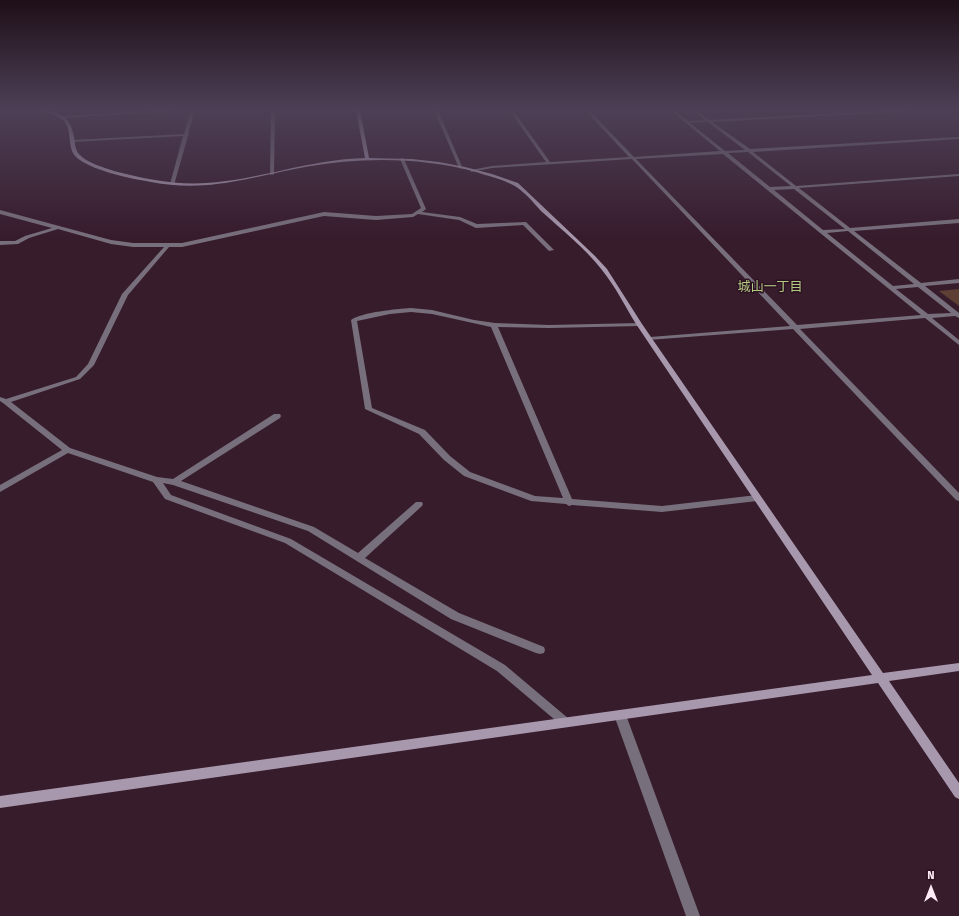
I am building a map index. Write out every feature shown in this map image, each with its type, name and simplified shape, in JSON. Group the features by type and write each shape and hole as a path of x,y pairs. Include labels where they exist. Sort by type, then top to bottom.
{"street":[{"path":"76,153 78,156 105,169 132,177 172,184 196,185 234,182 331,162 367,159 402,159 435,162 500,178 516,184 597,261 604,270 757,498 959,793"},
{"path":"172,184 182,153"},
{"path":"272,153 272,174"},
{"path":"366,153 367,159"},
{"path":"454,153 461,168"},
{"path":"542,153 549,163"},
{"path":"627,153 959,498"},
{"path":"473,171 492,167 713,153"},
{"path":"725,153 959,343"},
{"path":"751,153 957,315"},
{"path":"0,212 111,242 167,246 182,245 324,214 376,218 413,215 424,209 402,159"},
{"path":"769,189 959,176"},
{"path":"418,212 460,219 476,226 524,223 551,250"},
{"path":"822,232 959,221"},
{"path":"0,243 16,243 27,237 57,228"},
{"path":"3,400 78,378 86,372 91,365 125,294 167,246"},
{"path":"891,288 959,281"},
{"path":"639,324 588,326 494,325 411,310 368,316 354,320 368,409 422,432 447,458 467,474 534,499 569,503 662,510 757,498"},
{"path":"650,339 926,316 957,315"},
{"path":"494,325 569,503"},
{"path":"3,400 67,450 156,480 174,482 311,529 455,616 540,650"},
{"path":"174,482 277,416"},
{"path":"0,489 67,450"},
{"path":"156,480 168,497 288,541 501,668 566,722"},
{"path":"360,558 419,504"},
{"path":"0,802 959,667"},
{"path":"620,715 693,916"}],"shaded area":[{"path":"959,289 959,306 939,291"}],"district":[{"name":"城山一丁目","path":"770,287"}]}
